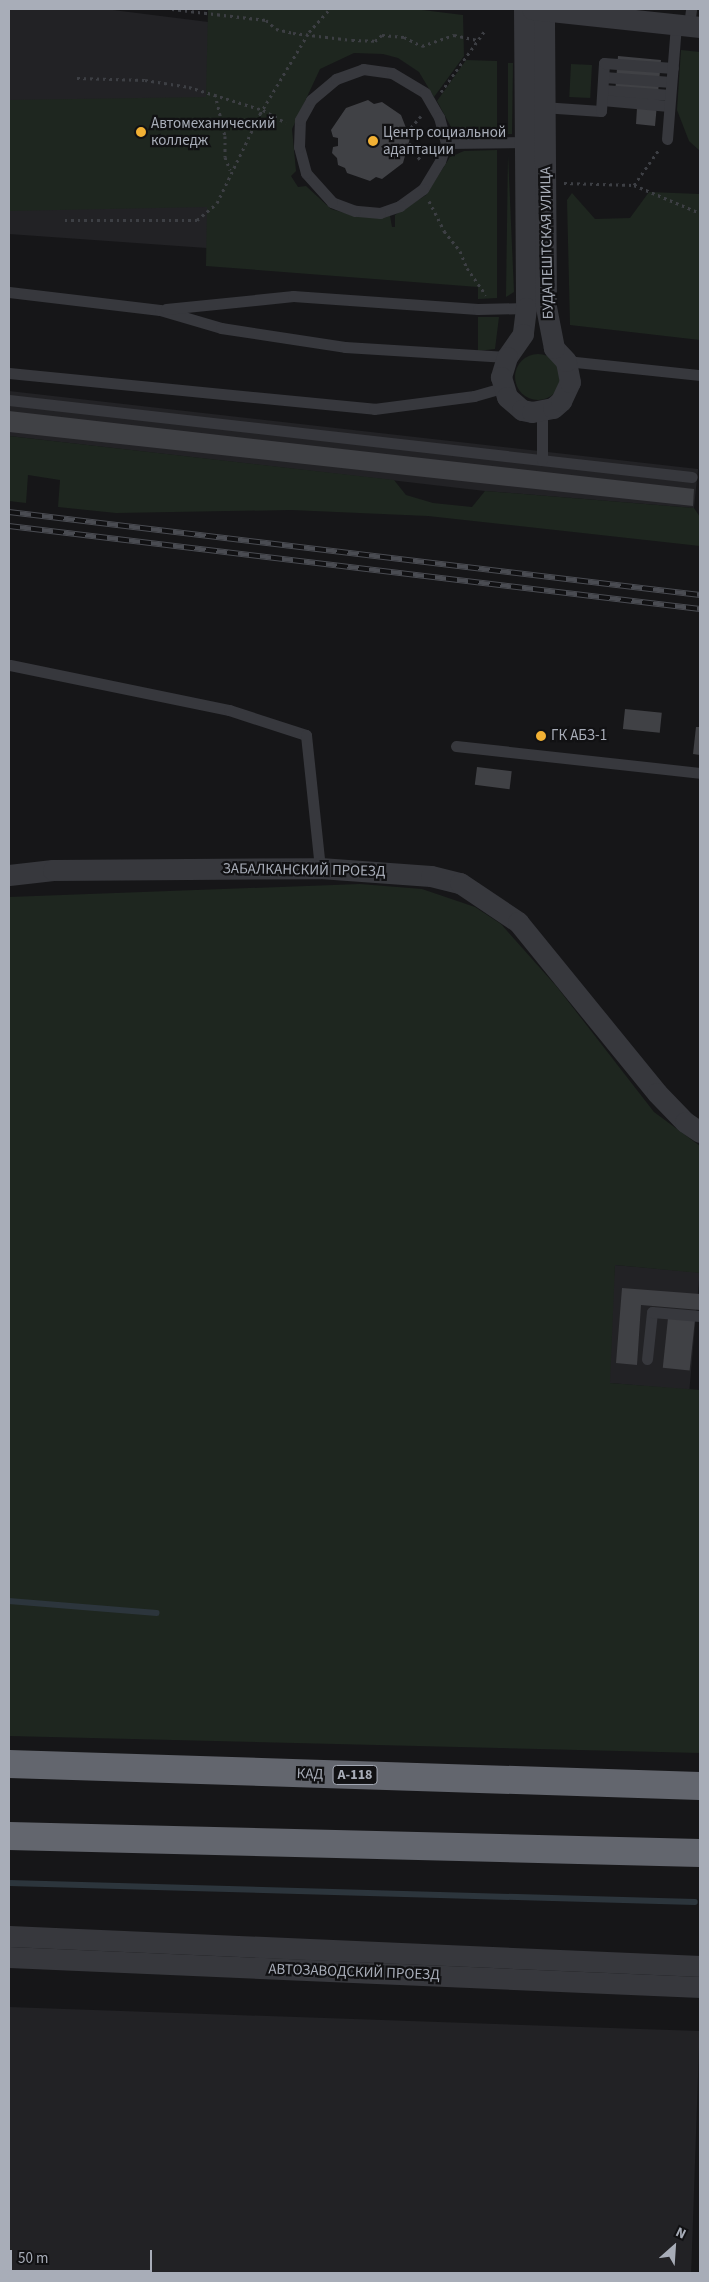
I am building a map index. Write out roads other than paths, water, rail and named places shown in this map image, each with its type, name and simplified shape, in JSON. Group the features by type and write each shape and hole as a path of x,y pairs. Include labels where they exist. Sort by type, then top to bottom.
{"highway":[{"name":"КАД","path":"9,1764 700,1786"},
{"path":"9,1836 700,1853"}],"street":[{"path":"532,9 689,22"},
{"name":"БУДАПЕШТСКАЯ УЛИЦА","path":"502,388 502,372 507,358 523,334 526,308 536,142 532,9"},
{"name":"БУДАПЕШТСКАЯ УЛИЦА","path":"536,142 546,307 554,348 566,360 570,382 567,392 561,401 542,412"},
{"path":"502,388 514,404 522,410 542,412"},
{"name":"ЗАБАЛКАНСКИЙ ПРОЕЗД","path":"9,875 52,870 320,868 431,876 460,883 489,900 518,922 658,1093 685,1122 700,1132"},
{"name":"АВТОЗАВОДСКИЙ ПРОЕЗД","path":"9,1936 700,1966"},
{"name":"АВТОЗАВОДСКИЙ ПРОЕЗД","path":"9,1957 700,1987"}],"lane":[{"path":"667,139 672,68 689,22"},
{"path":"536,107 601,111 604,63 672,68"},
{"path":"353,71 381,71 405,78 425,93 432,104 446,143 440,162 423,189 390,211 369,213 345,208 327,197 306,173 301,161 298,136 300,120 311,100 328,84 353,71"},
{"path":"604,77 671,82"},
{"path":"602,95 670,100"},
{"path":"446,143 536,142"},
{"path":"9,292 160,310 221,328 345,347 507,358"},
{"path":"160,310 293,296 487,308 526,308"},
{"path":"566,360 700,375"},
{"path":"9,373 374,409 474,396 502,388"},
{"path":"9,400 692,477"},
{"path":"542,412 542,460"},
{"path":"10,665 229,710 306,735 320,868"},
{"path":"456,746 700,773"},
{"path":"646,1358 652,1312 700,1316"}],"waterway":[{"path":"9,1601 157,1613"},
{"path":"9,1883 695,1902"}],"railway":[{"path":"9,512 700,595"},
{"path":"9,526 700,609"}],"place":[{"name":"Автомеханический колледж","path":"141,132"},
{"name":"Центр социальной адаптации","path":"373,141"},
{"name":"ГК АБЗ-1","path":"541,736"}]}
